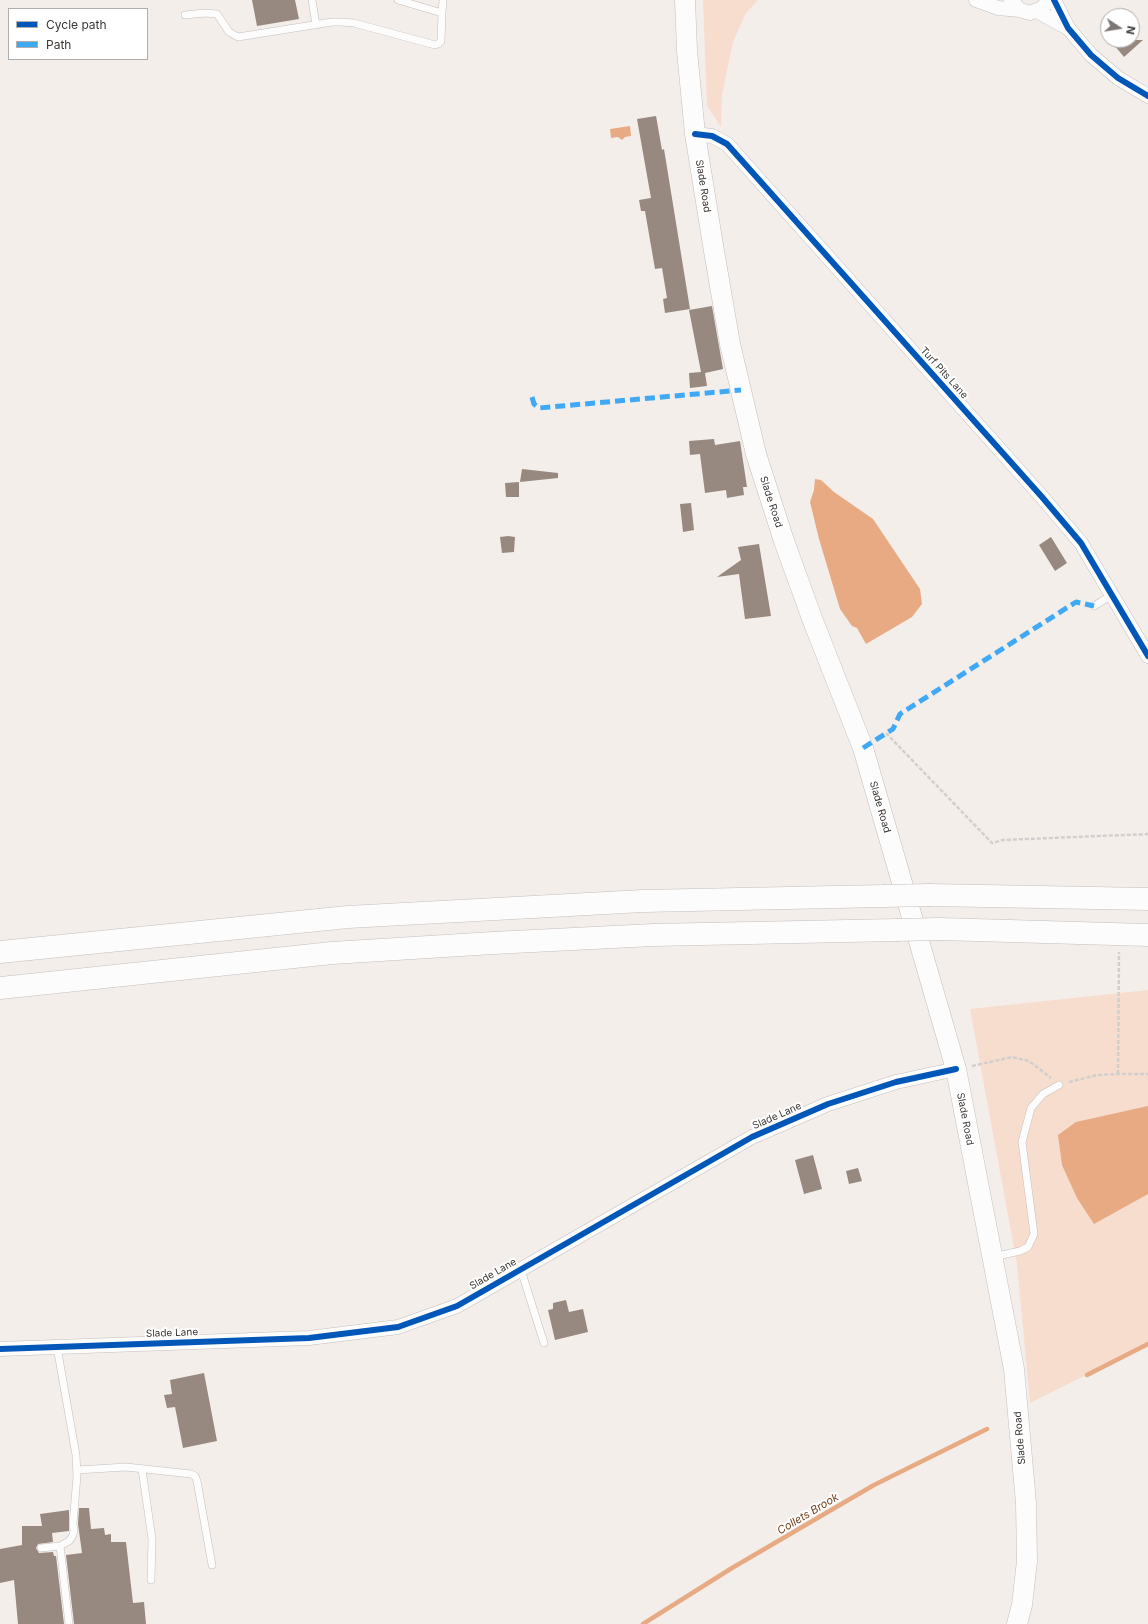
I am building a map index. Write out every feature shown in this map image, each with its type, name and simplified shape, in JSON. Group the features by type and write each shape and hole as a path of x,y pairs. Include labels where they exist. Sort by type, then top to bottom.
{"highway":[{"path":"0,952 356,916 643,901 930,895 1148,898"},
{"path":"0,988 332,954 493,943 653,935 940,929 1148,935"}],"main road":[{"name":"Slade Road","path":"685,0 687,51 695,134 722,303 731,350 756,454 784,541 813,622 863,748 956,1069 991,1258 1014,1369 1026,1503 1027,1561 1022,1605 1017,1624"}],"street":[{"path":"976,0 998,8 1015,5 1030,13 1042,8 1049,0"},
{"path":"1054,0 1068,28 1091,55 1118,78 1148,96"},
{"path":"1037,11 1068,28"},
{"name":"Turf Pits Lane","path":"695,134 712,136 727,144 1042,497 1081,543 1148,656"},
{"name":"Slade Lane","path":"0,1350 309,1338 398,1327 457,1306 752,1137 828,1104 896,1082 956,1069"}],"lane":[{"path":"312,0 316,25"},
{"path":"398,0 442,13"},
{"path":"185,15 205,13 217,14 229,32 238,37 332,22 354,24 435,45 441,41 443,0"},
{"path":"1094,606 1112,595"},
{"path":"991,1258 1020,1251 1028,1247 1034,1234 1022,1142 1031,1108 1043,1094 1059,1085"},
{"path":"521,1270 544,1343"},
{"path":"41,1548 60,1546 72,1537 77,1470 76,1455 57,1347"},
{"path":"77,1470 126,1467 191,1474 195,1476 212,1565"},
{"path":"142,1469 152,1539 151,1580"},
{"path":"60,1546 69,1624"}],"path":[{"path":"886,733 992,843 1003,840 1148,834"},
{"path":"1118,1074 1119,962"},
{"path":"956,1069 1012,1056 1029,1061 1059,1085 1079,1078 1118,1074 1148,1074"}],"shaded area":[{"path":"703,0 758,0 746,13 733,42 722,95 721,127 707,106"},
{"path":"630,126 631,136 625,137 622,140 618,137 611,138 610,129"},
{"path":"815,479 821,480 834,492 873,519 920,589 922,604 912,617 866,644 857,628 852,626 840,609 819,539 810,502 814,490"},
{"path":"1148,990 1148,1344 1030,1403 1017,1264 970,1009"},
{"path":"1148,1106 1148,1194 1094,1224 1077,1198 1062,1165 1058,1135 1076,1122"}],"building":[{"path":"252,0 295,0 299,19 257,26"},
{"path":"1117,48 1134,48 1124,57"},
{"path":"656,116 662,150 664,149 690,309 665,313 663,299 667,298 662,268 655,269 645,211 641,211 639,200 651,198 637,119"},
{"path":"712,306 723,369 705,373 707,386 690,388 689,373 701,372 689,310"},
{"path":"714,439 715,445 740,441 747,487 743,487 744,495 727,498 726,490 705,493 700,454 690,455 689,441"},
{"path":"522,469 558,473 558,478 520,482"},
{"path":"519,482 519,497 506,497 505,483"},
{"path":"691,503 694,530 683,532 680,504"},
{"path":"500,537 515,537 514,552 502,553"},
{"path":"1051,537 1067,563 1055,571 1039,545"},
{"path":"759,544 771,616 745,619 739,574 717,577 741,560 738,547"},
{"path":"813,1155 822,1189 804,1194 795,1160"},
{"path":"858,1168 862,1181 849,1184 846,1171"},
{"path":"566,1300 569,1312 583,1309 588,1332 555,1340 548,1310 553,1309 553,1303"},
{"path":"204,1373 217,1441 183,1448 175,1407 167,1408 164,1395 172,1394 170,1380"},
{"path":"79,1508 89,1508 91,1529 104,1528 105,1535 111,1534 111,1542 126,1542 133,1603 144,1602 146,1624 74,1624 66,1555 82,1553 78,1524"},
{"path":"69,1510 69,1531 52,1533 53,1542 38,1544 36,1548 39,1553 53,1552 54,1556 56,1556 64,1624 18,1624 14,1580 0,1583 0,1549 22,1545 22,1526 42,1526 40,1514"}],"waterway":[{"name":"Collets Brook","path":"1087,1375 1148,1344"},
{"name":"Collets Brook","path":"643,1624 732,1568 874,1485 987,1429"}],"marked path":[{"path":"532,397 534,404 539,408 741,390"},
{"path":"863,748 893,729 900,714 1076,602 1094,606"}],"cycle path":[{"path":"1054,0 1068,28 1091,55 1118,78 1148,96"},
{"path":"695,134 712,136 727,144 1042,497 1081,543 1148,656"},
{"path":"0,1349 309,1338 398,1327 457,1306 752,1137 828,1104 896,1082 956,1069"}]}
